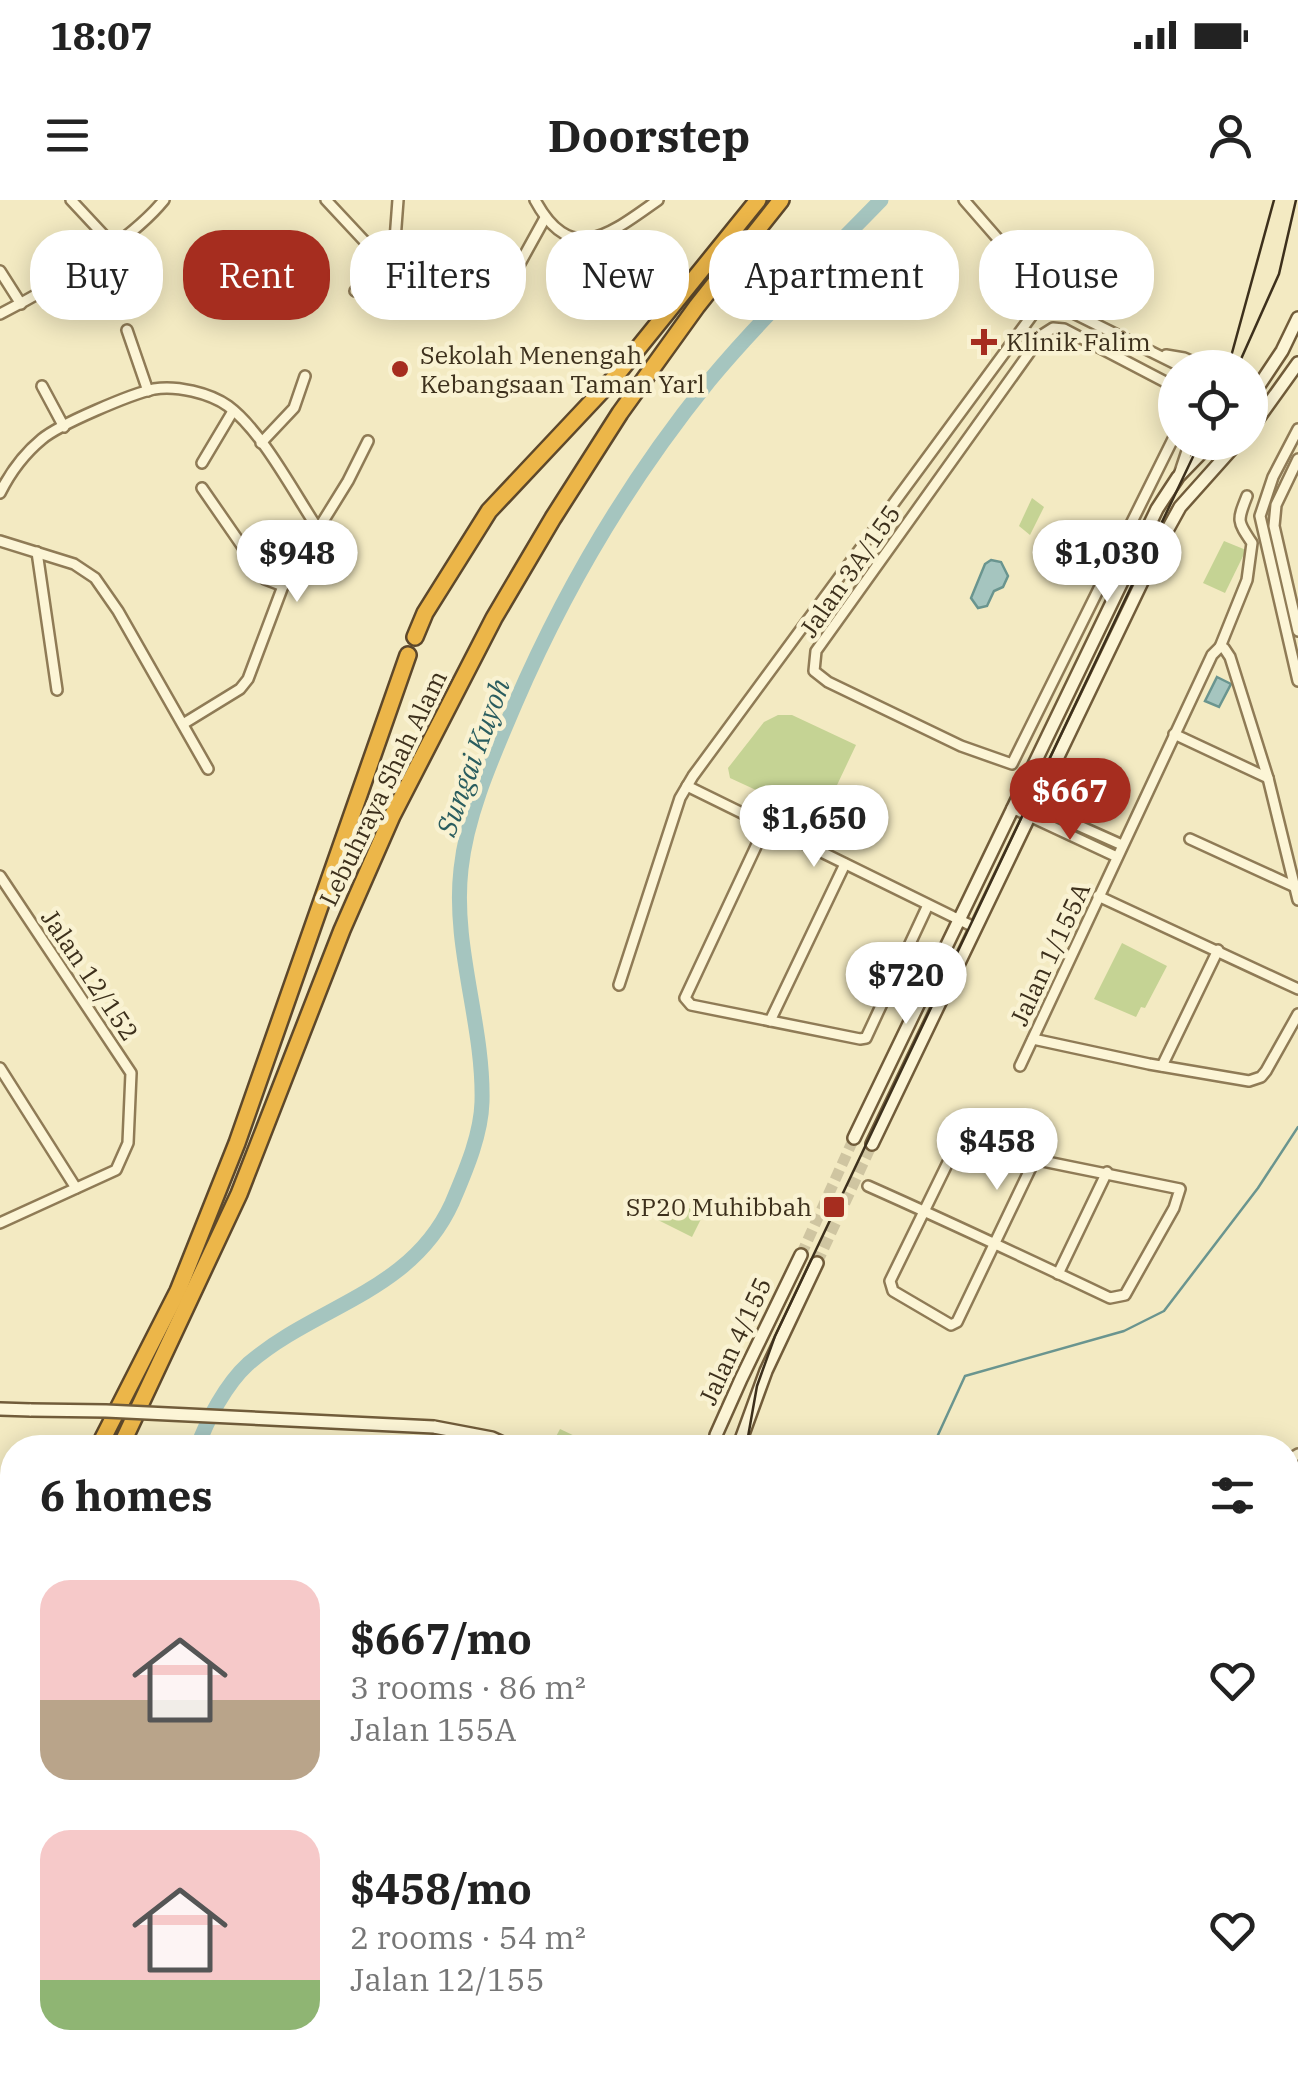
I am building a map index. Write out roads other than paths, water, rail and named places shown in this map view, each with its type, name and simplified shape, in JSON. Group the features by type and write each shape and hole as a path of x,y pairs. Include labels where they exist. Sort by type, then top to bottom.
{"highway":[{"name":"Lebuhraya Shah Alam","path":"415,638 489,511 614,378 758,200"},
{"name":"Lebuhraya Shah Alam","path":"126,1435 239,1194 342,930 392,816 494,618 620,414 782,200"},
{"name":"Lebuhraya Shah Alam","path":"105,1435 178,1292 237,1142 408,655"}],"street":[{"path":"71,200 100,230"},
{"path":"135,230 164,200"},
{"path":"396,230 398,200"},
{"path":"535,200 545,218 572,240 604,234 652,202"},
{"path":"964,200 990,230"},
{"path":"332,202 356,230"},
{"path":"526,252 545,218"},
{"path":"0,270 20,304"},
{"path":"0,314 30,298"},
{"path":"1268,368 1298,318"},
{"path":"619,985 687,786 1029,320"},
{"path":"1089,320 1158,353"},
{"name":"Jalan 3A/155","path":"1158,378 1064,329 1053,328 1042,334 816,652 813,662 819,677 960,746 1012,764 1162,460"},
{"path":"127,330 148,392"},
{"path":"1116,356 1131,340"},
{"path":"1127,362 1131,340"},
{"path":"1268,407 1298,363"},
{"path":"261,443 294,408 305,376"},
{"path":"42,386 64,427"},
{"path":"0,494 16,466 44,438 64,427 156,389 196,392 224,403 248,422 318,529"},
{"path":"1268,401 1272,402"},
{"path":"202,463 233,410"},
{"path":"1298,429 1260,516 1298,681"},
{"path":"184,724 240,689 248,679 283,586 368,441"},
{"path":"1298,458 1274,512 1298,631"},
{"path":"1178,477 1184,460"},
{"path":"854,1138 1157,509 1195,460"},
{"path":"872,1144 1164,536 1200,483 1221,460"},
{"path":"202,488 266,579 283,586"},
{"name":"Jalan 1/155A","path":"1020,1066 1174,734 1212,656 1222,647 1247,580 1252,544 1238,517 1247,496"},
{"path":"0,542 74,564 96,578 208,769"},
{"path":"38,552 57,690"},
{"path":"1222,647 1230,657 1268,778 1298,900"},
{"path":"1174,734 1268,778"},
{"path":"687,786 976,928"},
{"path":"1015,803 1117,857"},
{"path":"1032,811 1122,845"},
{"path":"766,824 685,998 691,1005 860,1040 866,1038 928,905"},
{"path":"1190,839 1294,887"},
{"path":"770,1021 845,864"},
{"name":"Jalan 12/152","path":"0,876 131,1072 131,1122 122,1160 116,1170 76,1188"},
{"path":"1098,896 1298,989"},
{"path":"1162,1066 1218,950"},
{"path":"1032,1039 1249,1081 1266,1071 1298,1014"},
{"path":"0,1068 76,1188 0,1223"},
{"path":"868,1186 924,1212 994,1244 1110,1298 1125,1295 1181,1191 1178,1187 1108,1172 1035,1158 964,1145 954,1150 924,1212 890,1281 897,1295 954,1324 994,1244 1035,1158"},
{"path":"1058,1274 1108,1172"},
{"name":"Jalan 4/155","path":"716,1435 801,1255"},
{"name":"Jalan 4/155","path":"743,1435 766,1372 817,1263"},
{"path":"0,1412 468,1435"}],"water":[{"path":"991,560 1001,562 1008,576 987,606 978,608 971,598 985,564"},
{"path":"1217,677 1231,684 1219,707 1205,701"}],"waterway":[{"name":"Sungai Kuyoh","path":"202,1435 218,1403 248,1364 387,1278 434,1233 452,1203 475,1141 482,1102 461,927 461,869 475,806 515,704 577,577 652,457 750,334 881,200"},
{"path":"938,1435 965,1376 1124,1331 1164,1311 1258,1188 1298,1127"}],"tunnel":[{"path":"801,1255 854,1138"},
{"path":"817,1263 872,1144"}],"tram line":[{"path":"1233,350 1274,200"},
{"path":"1245,350 1279,274 1296,200"},
{"path":"748,1435 757,1386 775,1336 1191,460"}],"place":[{"name":"Klinik Falim","path":"984,342"},
{"name":"Sekolah Menengah Kebangsaan Taman Yarl","path":"400,369"},
{"name":"SP20 Muhibbah","path":"834,1207"}]}
